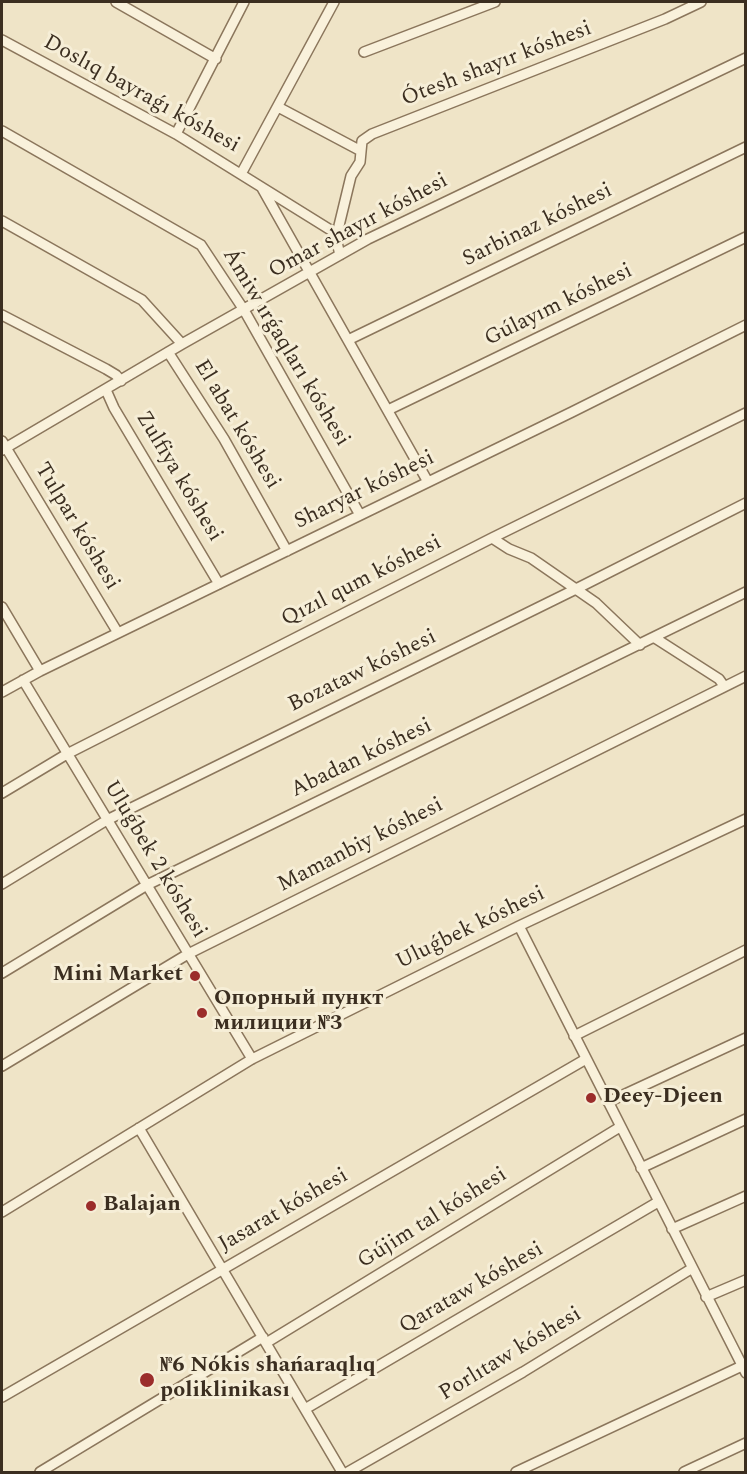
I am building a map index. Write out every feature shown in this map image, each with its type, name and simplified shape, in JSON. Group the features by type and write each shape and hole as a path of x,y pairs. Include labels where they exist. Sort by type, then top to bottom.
{"street":[{"path":"116,2 216,59"},
{"path":"176,134 244,2"},
{"path":"241,174 334,2"},
{"path":"364,52 495,2"},
{"name":"Ótesh shayır kóshesi","path":"361,151 362,141 372,134 665,20 701,2"},
{"name":"Doslıq bayraǵı kóshesi","path":"2,40 176,134 337,234"},
{"name":"Omar shayır kóshesi","path":"3,446 106,390 168,352 368,239 746,58"},
{"path":"278,107 361,151 360,162 351,176 344,200 336,238 340,255"},
{"name":"Ámiw ırǵaqları kóshesi","path":"2,131 201,245 244,310 360,515"},
{"name":"Sarbinaz kóshesi","path":"348,340 746,147"},
{"name":"Doslıq bayraǵı kóshesi","path":"261,186 428,482"},
{"name":"El abat kóshesi","path":"2,221 142,300 182,344"},
{"name":"Gúlayım kóshesi","path":"388,410 746,237"},
{"path":"2,315 106,369 121,381"},
{"name":"Sharyar kóshesi","path":"2,692 40,671 746,325"},
{"name":"El abat kóshesi","path":"168,352 224,439 287,551"},
{"name":"Zulfiya kóshesi","path":"106,390 114,408 219,584"},
{"name":"Qızıl qum kóshesi","path":"2,793 67,754 492,538 746,413"},
{"name":"Tulpar kóshesi","path":"3,446 118,633"},
{"name":"Bozataw kóshesi","path":"2,884 107,820 746,503"},
{"path":"492,538 509,549 531,558 596,603 640,645"},
{"name":"Abadan kóshesi","path":"2,973 147,885 746,592"},
{"path":"2,607 40,671"},
{"path":"655,638 719,679 724,686"},
{"name":"Uluǵbek 2 kóshesi","path":"22,680 252,1059"},
{"name":"Mamanbiy kóshesi","path":"2,1066 188,954 724,686 744,680"},
{"name":"Uluǵbek kóshesi","path":"2,1212 252,1059 519,926 746,819"},
{"path":"516,1473 744,1368 691,1269 519,926"},
{"path":"574,1036 746,950"},
{"path":"608,1102 746,1038"},
{"name":"Jasarat kóshesi","path":"2,1397 586,1059"},
{"path":"641,1168 746,1119"},
{"name":"Gújim tal kóshesi","path":"40,1473 620,1127"},
{"path":"138,1128 342,1473"},
{"path":"672,1229 746,1196"},
{"name":"Qarataw kóshesi","path":"305,1409 658,1202"},
{"name":"Porlıtaw kóshesi","path":"348,1473 523,1372 691,1269"},
{"path":"706,1297 746,1280"},
{"path":"684,1473 746,1443"}],"place":[{"name":"Mini Market","path":"195,976"},
{"name":"Опорный пункт милиции №3","path":"202,1013"},
{"name":"Deey-Djeen","path":"591,1098"},
{"name":"Balajan","path":"91,1206"},
{"name":"№6 Nókis shańaraqlıq poliklinikası","path":"147,1380"}]}
